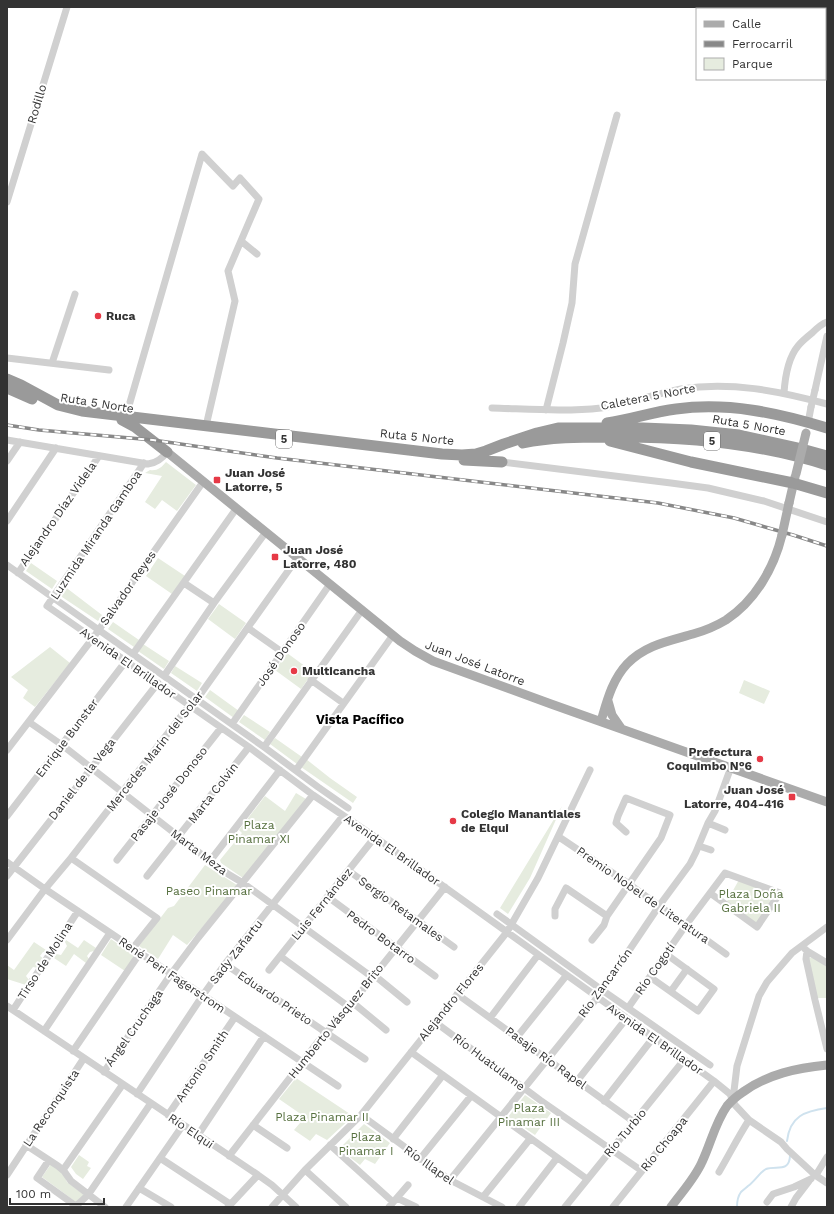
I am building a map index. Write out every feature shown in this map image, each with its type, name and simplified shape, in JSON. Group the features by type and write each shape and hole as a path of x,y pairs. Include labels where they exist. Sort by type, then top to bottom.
{"highway":[{"name":"Ruta 5 Norte","path":"7,379 51,402 82,411 155,424 442,458 462,460 483,456 528,442 555,439 594,437 674,438 726,443 778,452 827,465"},
{"name":"Ruta 5 Norte","path":"7,388 23,394 45,406 60,411 206,426 434,453 462,455 476,454 509,442 558,428 660,428 722,433 776,442 827,456"},
{"path":"577,429 661,411 699,407 746,409 777,415 807,428 827,428"},
{"path":"124,418 167,452"},
{"path":"153,440 152,433 155,424"},
{"path":"594,437 690,462 795,478 827,492"},
{"path":"462,460 502,462"}],"main road":[{"path":"601,721 613,684 622,670 639,653 660,643 715,626 726,620 743,606 757,590 776,557 807,428"},
{"name":"Juan José Latorre","path":"167,452 393,635 415,651 433,661 827,802"},
{"path":"581,714 589,714 597,711 608,699"},
{"path":"608,699 612,715 621,728"},
{"path":"671,1207 700,1167 720,1118 733,1099 755,1084 775,1076 798,1069 827,1065"}],"street":[{"name":"Rodillo","path":"7,202 67,7"},
{"path":"546,410 564,343 572,303 576,264 617,115"},
{"path":"124,418 202,154 233,186 240,178 259,199 228,272 235,301 206,426"},
{"path":"241,241 257,254"},
{"path":"52,363 75,294"},
{"path":"784,393 787,372 794,351 820,325 827,322"},
{"path":"807,428 827,336"},
{"path":"7,358 109,370"},
{"name":"Caletera 5 Norte","path":"492,408 575,410 604,407 630,402 667,392 704,387 735,386 784,393 827,404"},
{"path":"7,440 144,463 158,461 164,457 167,452"},
{"path":"7,461 20,442"},
{"path":"7,521 56,448"},
{"name":"Alejandro Díaz Videla","path":"18,573 99,456"},
{"path":"502,462 708,488 764,501 827,522"},
{"name":"Luzmida Miranda Gamboa","path":"47,606 144,463"},
{"name":"Salvador Reyes","path":"7,750 99,630 203,482"},
{"path":"133,654 236,509"},
{"path":"164,676 214,603 266,532"},
{"name":"Mercedes Marín del Solar","path":"7,940 45,889 71,858 189,706 197,699 298,557"},
{"name":"Avenida El Brillador","path":"7,565 348,808"},
{"path":"184,583 214,603"},
{"name":"José Donoso","path":"232,724 330,584"},
{"name":"Avenida El Brillador","path":"47,606 248,747 714,1081 730,1094 735,1105 749,1120 781,1142 814,1176 827,1183"},
{"path":"264,747 362,610"},
{"path":"248,628 282,652"},
{"path":"296,770 393,635"},
{"name":"Enrique Bunster","path":"7,816 126,661"},
{"path":"311,680 344,703"},
{"name":"Daniel de la Vega","path":"7,876 158,683"},
{"name":"Marta Meza","path":"29,722 62,745 210,861 273,904 407,1002"},
{"name":"Pasaje José Donoso","path":"117,860 221,728"},
{"name":"Marta Colvin","path":"147,876 248,747"},
{"name":"Río Zancarrón","path":"450,1180 597,998 659,906 690,864 708,823 715,811 731,767"},
{"path":"210,861 280,770"},
{"name":"Alejandro Flores","path":"272,1207 306,1170 361,1115 507,932 538,878 590,770"},
{"path":"318,787 340,814"},
{"name":"Ángel Cruchaga","path":"104,1072 171,974 198,938 313,795"},
{"path":"592,940 661,838 670,815 626,798 616,823 626,832"},
{"name":"Sady Zañartu","path":"137,1094 225,964 273,904 340,814"},
{"path":"708,823 725,830"},
{"name":"Premio Nobel de Literatura","path":"559,837 629,884 726,954"},
{"name":"Luis Fernández","path":"269,970 375,838"},
{"path":"699,846 711,850"},
{"path":"71,858 157,918 73,1052"},
{"name":"René Peri Fagerstrom","path":"7,862 78,912 338,1086"},
{"name":"Sergio Retamales","path":"349,871 454,947"},
{"name":"Río Cogotí","path":"628,1008 686,925 725,873 780,893 757,927 710,894"},
{"name":"Humberto Vásquez Brito","path":"229,1156 325,1033 340,1018 444,887"},
{"path":"555,916 555,909 566,888 607,916"},
{"name":"Pedro Botarro","path":"328,897 435,976"},
{"name":"Tirso de Molina","path":"10,1008 78,912"},
{"name":"Avenida El Brillador","path":"497,914 602,990 710,1065"},
{"path":"733,1099 737,1066 759,996 767,982 792,953 805,948 827,927"},
{"path":"44,1031 110,933"},
{"path":"805,948 827,963"},
{"path":"805,948 806,959 827,1049"},
{"path":"650,977 698,1011 714,989 666,954"},
{"path":"490,1018 538,955"},
{"path":"280,956 386,1030"},
{"name":"Eduardo Prieto","path":"225,964 365,1059"},
{"path":"671,991 687,969"},
{"path":"517,1037 566,976"},
{"name":"Pasaje Río Rapel","path":"457,994 634,1122"},
{"name":"La Reconquista","path":"7,1175 84,1058 10,1008"},
{"name":"Antonio Smith","path":"168,1115 235,1017"},
{"path":"577,1081 626,1019"},
{"name":"Río Huatulame","path":"435,1022 524,1088 642,1172"},
{"path":"198,1135 264,1036"},
{"path":"604,1101 654,1038"},
{"path":"411,1052 587,1179"},
{"name":"Río Elqui","path":"84,1058 258,1175 272,1185 296,1207"},
{"name":"Río Turbio","path":"565,1207 684,1060"},
{"path":"393,1139 443,1075"},
{"name":"Río Choapa","path":"613,1207 714,1081"},
{"path":"63,1170 123,1084"},
{"path":"420,1159 471,1096"},
{"path":"49,1160 37,1178 76,1206 88,1195 151,1104"},
{"name":"Río Illapel","path":"361,1115 450,1180 502,1207"},
{"path":"719,1172 749,1120"},
{"path":"126,1207 183,1124"},
{"path":"253,1125 288,1148"},
{"path":"483,1197 530,1139"},
{"path":"26,1145 63,1170 71,1181 101,1206"},
{"path":"330,1146 393,1202 416,1207"},
{"path":"791,1207 796,1198 827,1157"},
{"path":"160,1158 229,1206 258,1175"},
{"path":"519,1207 557,1158"},
{"path":"306,1170 346,1207"},
{"path":"767,1202 773,1194 792,1188 814,1176"},
{"path":"393,1202 408,1185"},
{"path":"140,1188 171,1207"}],"green space":[{"path":"166,462 196,485 177,511 162,500 155,509 145,502 162,476 145,473 150,470 159,469"},
{"path":"158,558 185,576 172,594 146,576"},
{"path":"31,563 57,581 52,589 26,571"},
{"path":"64,586 102,615 98,621 59,595"},
{"path":"219,604 246,623 235,639 208,619"},
{"path":"113,622 139,640 134,647 108,629"},
{"path":"143,644 169,661 164,669 138,651"},
{"path":"50,647 70,663 35,707 23,698 28,690 11,677"},
{"name":"Multicancha","path":"287,653 313,672 301,689 275,670"},
{"path":"175,666 202,683 197,691 171,673"},
{"path":"744,680 770,691 764,704 739,693"},
{"path":"210,690 239,711 234,718 205,697"},
{"path":"244,715 270,732 265,740 239,722"},
{"path":"275,738 302,757 297,764 270,744"},
{"path":"306,759 357,797 353,803 301,767"},
{"name":"Plaza Pinamar XI","path":"296,793 306,799 243,878 221,863 220,860 242,833 239,830 265,796 285,811"},
{"path":"562,806 530,878 508,914 500,908"},
{"name":"Paseo Pinamar","path":"205,865 237,885 187,945 173,935 158,959 139,946 168,908 174,906"},
{"name":"Plaza Doña Gabriela II","path":"740,878 776,894 756,924 726,903"},
{"path":"111,939 135,956 125,971 101,955"},
{"path":"66,940 78,948 84,940 96,948 87,956 89,959 86,963 74,954 66,966 54,958 56,954 61,955 67,946 65,942"},
{"path":"34,942 49,952 43,952 40,956 44,959 38,968 33,967 26,976 29,980 26,985 7,979 7,965 14,970"},
{"path":"813,957 827,967 827,998 817,998 808,958"},
{"name":"Plaza Pinamar II","path":"296,1078 353,1116 327,1140 316,1134 310,1141 294,1130 305,1117 279,1099"},
{"name":"Plaza Pinamar III","path":"525,1095 551,1113 535,1135 508,1117"},
{"name":"Plaza Pinamar I","path":"364,1124 390,1143 375,1164 365,1159 360,1165 339,1149"},
{"path":"79,1155 89,1162 87,1166 91,1168 83,1179 76,1174 71,1167"},
{"path":"51,1164 63,1172 67,1182 84,1195 76,1202 42,1177"}],"waterway":[{"path":"787,1141 791,1126 795,1120 805,1113 827,1108"},
{"path":"737,1207 741,1192 766,1169 785,1167 790,1156"}],"railway":[{"path":"7,425 39,430 153,440 277,458 658,503 734,518 827,546"}],"place":[{"name":"Ruca","path":"98,316"},
{"name":"Juan José Latorre, 5","path":"217,480"},
{"name":"Juan José Latorre, 480","path":"275,557"},
{"name":"Multicancha","path":"294,671"},
{"name":"Prefectura Coquimbo N°6","path":"760,759"},
{"name":"Juan José Latorre, 404-416","path":"792,797"},
{"name":"Colegio Manantiales de Elqui","path":"453,821"}],"district":[{"name":"Vista Pacífico","path":"360,719"}]}
